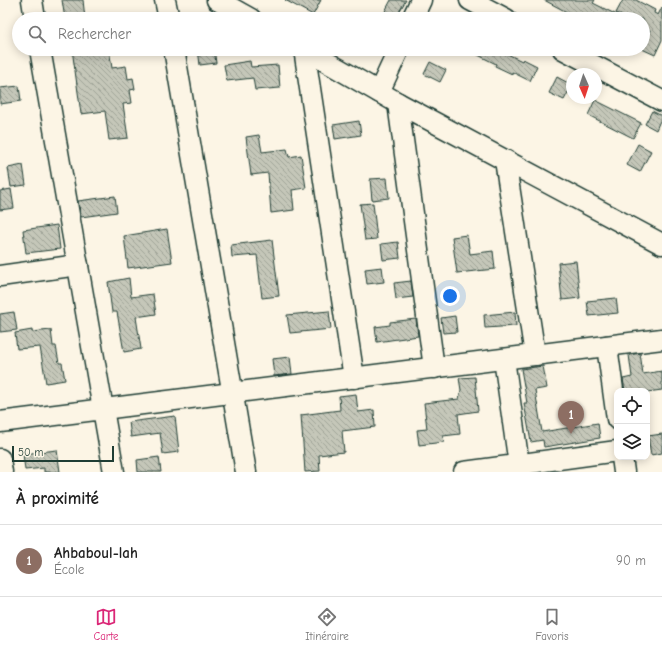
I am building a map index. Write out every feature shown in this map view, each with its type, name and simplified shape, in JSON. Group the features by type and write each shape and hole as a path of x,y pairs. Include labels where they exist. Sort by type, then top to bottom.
{"street":[{"path":"32,0 34,12"},
{"path":"165,0 168,12"},
{"path":"217,0 238,12"},
{"path":"415,12 421,0"},
{"path":"470,0 493,12"},
{"path":"41,56 114,472"},
{"path":"175,56 246,472"},
{"path":"305,56 354,378"},
{"path":"316,56 398,103 662,244"},
{"path":"379,92 396,56"},
{"path":"576,56 662,101"},
{"path":"398,103 434,368"},
{"path":"505,160 535,355"},
{"path":"0,276 78,265"},
{"path":"0,422 662,339"},
{"path":"607,346 614,398"},
{"path":"504,359 519,468"},
{"path":"464,472 519,468 614,452"},
{"path":"0,459 2,472"},
{"path":"622,460 624,472"}],"building":[{"path":"62,0 83,0 84,12 64,12"},
{"path":"285,0 321,0 315,12 307,12"},
{"path":"391,0 406,0 399,12 385,12"},
{"path":"544,0 595,0 593,3 611,12 567,12"},
{"path":"623,0 636,0 655,10 654,13 658,15 662,7 662,40 655,55 650,53 650,12 617,12"},
{"path":"73,56 110,56 112,68 126,66 128,79 133,78 135,89 130,90 132,103 123,104 128,138 109,140 105,111 81,114"},
{"path":"199,56 215,56 216,63 200,65"},
{"path":"480,56 512,56 522,61 523,59 537,66 530,81 495,66 496,64"},
{"path":"250,61 251,67 278,65 280,88 255,90 253,78 227,81 224,65"},
{"path":"430,62 446,70 440,82 424,74"},
{"path":"557,77 566,82 566,96 564,100 549,93"},
{"path":"19,86 21,101 0,104 0,88"},
{"path":"593,104 602,104 641,123 633,138 588,115"},
{"path":"652,111 662,116 656,130 645,124"},
{"path":"359,121 361,135 335,139 333,125"},
{"path":"259,135 262,152 287,149 289,157 301,155 306,188 292,190 294,210 271,213 268,173 251,175 246,137"},
{"path":"638,144 651,151 640,172 627,165"},
{"path":"23,165 26,185 11,187 8,168"},
{"path":"387,178 389,198 372,200 370,179"},
{"path":"11,189 14,208 0,210 0,191"},
{"path":"115,196 117,212 81,217 78,201"},
{"path":"373,203 377,239 365,240 360,204"},
{"path":"57,225 60,249 26,253 23,230"},
{"path":"167,229 172,262 128,268 124,236"},
{"path":"467,235 470,254 493,251 495,269 457,273 452,237"},
{"path":"272,240 279,296 262,298 257,255 232,257 231,245"},
{"path":"398,242 400,258 383,260 381,244"},
{"path":"576,261 580,298 562,300 558,263"},
{"path":"382,267 384,282 367,284 365,269"},
{"path":"129,278 131,297 153,294 156,314 136,317 141,349 124,352 117,312 112,312 108,282"},
{"path":"411,281 413,297 396,299 394,283"},
{"path":"616,298 618,313 589,316 587,301"},
{"path":"329,311 331,329 290,333 287,315"},
{"path":"14,312 17,330 0,332 0,314"},
{"path":"515,312 516,326 485,328 484,315"},
{"path":"455,316 457,332 443,333 441,318"},
{"path":"416,319 418,336 377,342 375,327 390,325 390,322"},
{"path":"32,330 32,332 51,330 53,346 56,346 59,363 62,363 65,380 46,383 40,347 17,349 15,333"},
{"path":"640,353 643,374 662,371 662,390 650,392 650,388 624,388 623,379 632,377 629,355"},
{"path":"290,357 292,374 274,376 272,359"},
{"path":"543,366 547,388 535,390 542,432 598,423 600,438 544,447 543,440 531,442 524,403 527,403 521,369"},
{"path":"475,377 478,411 458,414 460,434 443,436 444,442 419,445 417,430 427,429 424,403 459,399 461,390 459,378"},
{"path":"356,394 358,412 374,410 375,427 342,431 344,452 319,455 320,471 305,472 301,415 340,410 339,396"},
{"path":"175,416 179,452 163,454 160,433 131,437 129,422"},
{"path":"662,434 662,453 651,455 650,436"},
{"path":"57,450 60,472 44,472 44,468 25,470 23,454"},
{"path":"159,457 161,472 138,472 137,460"}],"place":[{"name":"Ahbaboul-lah","path":"571,434"}]}
